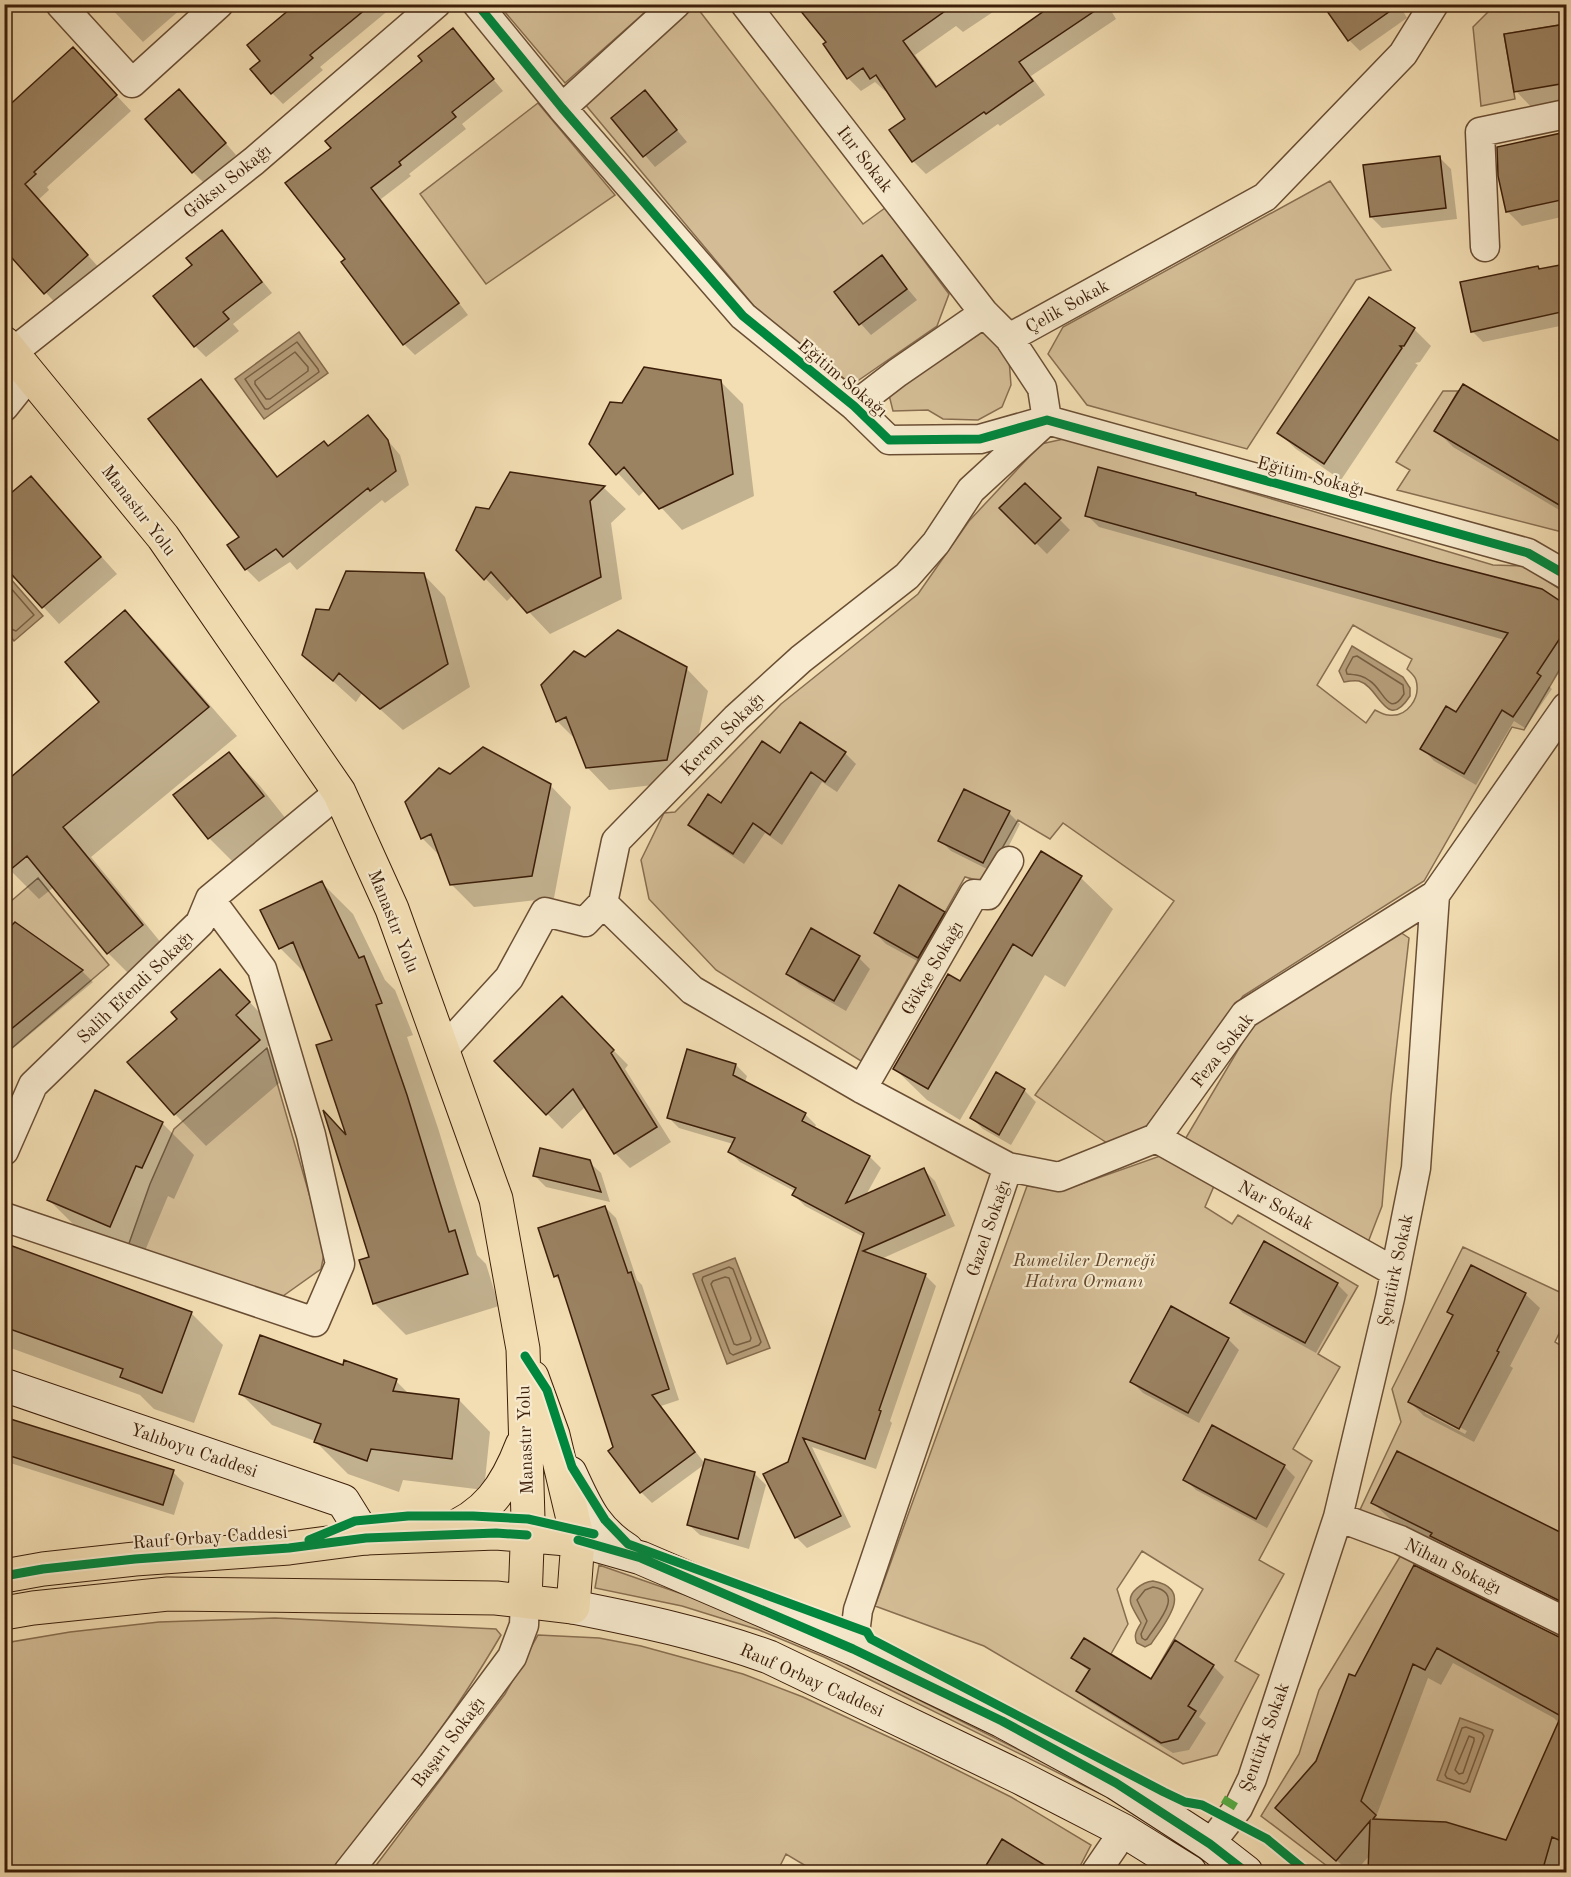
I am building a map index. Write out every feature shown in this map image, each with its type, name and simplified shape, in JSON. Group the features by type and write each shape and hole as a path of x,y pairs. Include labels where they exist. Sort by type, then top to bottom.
{"main road":[{"name":"Manastır Yolu","path":"9,347 163,537 339,792 392,909 496,1199 539,1436 527,1535 525,1601"},
{"path":"431,1536 463,1524 490,1503 505,1483 516,1461 539,1436 578,1539 573,1607"},
{"name":"Rauf Orbay Caddesi","path":"4,1576 135,1559 289,1548 366,1538 496,1533 578,1539"},
{"name":"Rauf Orbay Caddesi","path":"4,1613 168,1594 496,1598 573,1607"}],"street":[{"path":"60,4 132,83 219,4"},
{"name":"Göksu Sokağı","path":"9,347 254,161 436,4"},
{"name":"Eğitim Sokağı","path":"477,4 562,108 743,316 854,406 889,440 980,439 1047,420 1528,553 1566,575"},
{"path":"562,108 676,4"},
{"name":"Itır Sokak","path":"745,4 984,313"},
{"name":"Çelik Sokak","path":"984,313 1009,338 1265,197 1403,54 1434,4"},
{"path":"1485,247 1480,132 1566,114"},
{"path":"854,406 897,373 984,313"},
{"path":"1009,338 1042,388 1047,420"},
{"path":"4,407 24,382 9,347"},
{"name":"Kerem Sokağı","path":"603,903 616,841 736,718 801,658 907,576 936,543 971,490 1047,420"},
{"path":"1436,895 1566,707"},
{"name":"Salih Efendi Sokağı","path":"4,1151 33,1085 200,923 210,898 339,792"},
{"name":"Gökçe Sokağı","path":"862,1089 974,894 988,895 1009,861"},
{"name":"Feza Sokak","path":"1156,1138 1245,1014 1436,895"},
{"name":"Şentürk Sokak","path":"1210,1844 1238,1808 1252,1779 1338,1517 1395,1272 1416,1168 1436,895"},
{"path":"4,1217 315,1322 340,1264 311,1135 262,969 210,898"},
{"path":"443,1050 509,978 545,912 585,922 603,903"},
{"name":"Gazel Sokağı","path":"603,903 692,990 862,1089 1008,1167 858,1610 853,1649"},
{"path":"1008,1167 1059,1177 1156,1138"},
{"name":"Nar Sokak","path":"1156,1138 1395,1272"},
{"name":"Yalıboyu Caddesi","path":"4,1385 343,1501 366,1538"},
{"path":"539,1436 588,1512 609,1539 641,1558"},
{"name":"Nihan Sokağı","path":"1338,1517 1400,1540 1566,1622"},
{"name":"Rauf Orbay Caddesi","path":"578,1539 641,1558 853,1649 1002,1721 1116,1783 1210,1844 1246,1872"},
{"name":"Başarı Sokağı","path":"348,1872 432,1765 512,1657 524,1625 525,1601"},
{"name":"Rauf Orbay Caddesi","path":"573,1607 654,1623 769,1656 1019,1777 1124,1831 1190,1872"},
{"path":"1096,1872 1124,1831"}],"green space":[{"path":"499,5 653,5 565,83"},
{"path":"695,5 863,224 885,208 949,294 937,326 856,382 846,380 764,318 584,103"},
{"path":"1495,5 1566,5 1566,24 1504,34 1515,99 1481,106 1473,27"},
{"path":"538,103 615,195 486,284 420,194"},
{"path":"1330,181 1391,270 1356,280 1247,449 1087,405 1048,354 1063,327"},
{"path":"984,331 1008,347 1011,385 1002,407 978,420 943,419 928,410 893,411 888,391 897,383 946,357"},
{"path":"1443,391 1458,391 1435,431 1566,509 1566,533 1397,490 1410,470 1396,462"},
{"path":"1068,438 1493,565 1525,566 1566,593 1566,659 1524,730 1512,727 1424,881 1243,996 1146,1127 1110,1145 1035,1095 1174,901 1063,823 1050,839 1018,820 983,882 965,877 861,1061 716,970 649,899 641,860 664,813 675,812 781,704 918,594 969,521 1041,444","holes":["1353,625 1412,659 1407,669 1415,679 1417,687 1411,705 1407,710 1395,715 1375,710 1366,723 1317,685"]},
{"path":"38,878 109,965 5,1054 4,896 10,902"},
{"path":"1400,932 1409,938 1391,1096 1382,1206 1367,1245 1184,1141 1254,1023"},
{"path":"267,1048 325,1249 321,1269 276,1301 127,1249 150,1184 174,1129"},
{"name":"Rumeliler Derneği Hatıra Ormanı","path":"1160,1156 1214,1186 1205,1207 1232,1224 1238,1215 1358,1286 1318,1354 1340,1367 1293,1449 1312,1461 1259,1560 1284,1574 1235,1661 1259,1675 1217,1755 1183,1764 984,1646 875,1606 1027,1186 1064,1190","holes":["1142,1551 1203,1589 1151,1679 1111,1654 1128,1624 1117,1589"]},
{"path":"1463,1247 1566,1295 1566,1319 1555,1342 1566,1349 1566,1612 1359,1512 1401,1422 1392,1389"},
{"path":"1401,1555 1566,1642 1566,1860 1560,1872 1335,1872 1261,1816 1299,1754 1319,1690"},
{"path":"599,1565 708,1603 825,1653 1113,1797 1111,1799 824,1657 759,1630 682,1606 595,1588"},
{"path":"275,1618 496,1629 501,1635 442,1727 335,1872 5,1872 5,1643 70,1632 159,1622"},
{"path":"538,1635 599,1638 641,1646 743,1674 803,1697 921,1752 1011,1797 1091,1845 1077,1872 816,1872 786,1854 777,1872 371,1872 505,1694"}],"water":[{"path":"299,332 328,373 264,419 235,379"},
{"path":"9,577 43,616 14,641 5,629 5,581"},
{"path":"1352,646 1403,677 1410,688 1410,696 1402,706 1395,710 1389,709 1366,685 1359,681 1344,682 1339,671"},
{"path":"735,1258 770,1348 727,1364 693,1274"},
{"path":"1153,1581 1166,1585 1172,1591 1175,1599 1169,1617 1151,1644 1145,1647 1137,1643 1135,1637 1141,1623 1130,1600 1137,1588"},
{"path":"1460,1718 1493,1730 1470,1792 1437,1780"}],"building":[{"path":"296,4 372,4 310,55 313,58 271,94 250,69 260,61 247,45"},
{"path":"795,4 955,4 903,41 936,87 1054,4 1105,4 1019,62 1033,81 912,162 889,130 905,119 876,75 870,79 863,68 847,79 823,44 826,42"},
{"path":"1322,4 1400,4 1348,41"},
{"path":"1566,24 1566,83 1514,92 1504,34"},
{"path":"453,28 494,79 452,112 456,117 399,162 401,165 371,188 459,303 403,345 341,262 345,259 285,183 331,148 325,141 422,61 418,56"},
{"path":"73,47 117,95 34,172 36,174 25,184 88,255 44,294 4,249 4,110"},
{"path":"179,89 226,143 192,173 145,119"},
{"path":"645,90 677,130 643,157 611,118"},
{"path":"1566,132 1566,199 1506,212 1498,176 1497,147"},
{"path":"1440,156 1446,208 1370,217 1363,165"},
{"path":"222,230 262,282 223,312 229,319 194,347 153,296 192,265 186,258"},
{"path":"882,255 907,289 859,325 834,292"},
{"path":"1566,264 1566,311 1471,332 1460,282 1538,266 1539,269"},
{"path":"1369,297 1415,328 1404,346 1400,346 1402,348 1324,464 1277,433"},
{"path":"644,367 721,380 733,474 659,509 624,467 616,475 589,444 610,402 622,403"},
{"path":"201,379 277,477 324,441 328,446 368,415 388,440 396,471 370,491 368,488 283,557 276,549 245,570 227,545 239,537 148,419"},
{"path":"1463,384 1566,445 1566,509 1434,431"},
{"path":"1098,467 1542,589 1566,605 1566,629 1537,673 1541,676 1513,717 1502,710 1464,774 1420,749 1446,706 1456,712 1508,633 1085,516"},
{"path":"510,472 605,486 590,501 601,577 527,613 491,572 484,580 456,550 476,507 489,509"},
{"path":"31,476 101,557 42,608 4,566 4,499"},
{"path":"1025,483 1061,518 1035,544 999,508"},
{"path":"346,571 424,573 448,664 380,709 339,673 333,681 302,655 316,609 329,610"},
{"path":"125,610 209,707 63,827 143,925 107,954 27,856 4,875 4,783 99,702 65,662"},
{"path":"618,630 687,667 667,760 586,768 566,717 556,722 541,685 574,651 585,657"},
{"path":"800,722 846,752 825,782 811,772 770,835 753,823 733,854 688,825 708,794 721,803 762,741 780,753"},
{"path":"483,747 551,784 532,876 450,885 431,834 421,839 405,802 439,768 450,774"},
{"path":"229,752 264,796 208,839 173,795"},
{"path":"964,789 1010,811 983,863 938,841"},
{"path":"1041,851 1082,876 1032,956 1013,944 928,1089 893,1069 948,974 960,981"},
{"path":"322,881 359,958 364,956 382,1003 376,1005 407,1095 449,1232 455,1230 468,1274 373,1304 359,1260 369,1257 323,1110 346,1135 316,1045 332,1040 293,942 279,949 260,910"},
{"path":"899,885 945,912 918,958 874,933"},
{"path":"15,922 83,970 4,1035 4,933"},
{"path":"811,928 860,956 834,1001 786,974"},
{"path":"220,969 250,1002 236,1015 260,1040 174,1115 127,1062 177,1019 171,1012"},
{"path":"562,996 614,1050 611,1053 657,1127 614,1154 573,1089 546,1115 494,1061"},
{"path":"687,1049 736,1064 733,1075 806,1113 802,1121 870,1156 846,1203 924,1168 945,1215 863,1251 926,1274 879,1410 881,1411 865,1459 803,1438 841,1516 795,1538 763,1474 788,1462 864,1233 792,1195 796,1188 728,1152 735,1138 667,1118"},
{"path":"996,1072 1025,1089 999,1135 970,1118"},
{"path":"95,1090 163,1122 142,1168 136,1166 110,1227 47,1200"},
{"path":"540,1148 590,1160 601,1192 533,1176"},
{"path":"605,1206 628,1273 631,1272 669,1389 652,1395 695,1452 640,1493 608,1451 613,1447 558,1275 554,1277 538,1228"},
{"path":"1264,1241 1338,1283 1305,1343 1230,1303"},
{"path":"4,1243 192,1312 162,1393 120,1377 123,1369 4,1327"},
{"path":"1471,1265 1526,1293 1497,1351 1499,1352 1459,1429 1408,1402 1453,1315 1447,1312"},
{"path":"1171,1306 1229,1338 1188,1413 1130,1382"},
{"path":"260,1335 343,1365 344,1360 397,1379 393,1391 459,1399 452,1459 371,1449 367,1461 314,1442 321,1424 239,1394"},
{"path":"4,1417 174,1470 163,1505 4,1454"},
{"path":"1212,1425 1285,1465 1256,1519 1183,1480"},
{"path":"1397,1451 1566,1535 1566,1604 1430,1536 1432,1533 1371,1503"},
{"path":"705,1459 755,1472 738,1539 687,1525"},
{"path":"1414,1565 1559,1637 1566,1638 1566,1843 1552,1837 1542,1872 1368,1872 1370,1821 1336,1861 1275,1808 1316,1761 1349,1674 1355,1676","holes":["1437,1648 1561,1716 1506,1840 1446,1822 1373,1819 1376,1815 1361,1801 1413,1664 1425,1670"]},
{"path":"1084,1638 1151,1679 1175,1640 1214,1665 1188,1706 1196,1711 1178,1739 1161,1743 1076,1691 1090,1669 1071,1658"},
{"path":"1002,1839 1056,1872 982,1872"}],"marked path":[{"path":"1223,1799 1238,1808"}],"cycle path":[{"path":"477,4 562,108 743,316 854,406 889,440 980,439 1047,420 1528,553 1566,575"},
{"path":"525,1356 547,1390 572,1467 605,1520 628,1544 867,1632 871,1639 1164,1792 1185,1802 1202,1805 1267,1839 1307,1872"},
{"path":"309,1540 355,1521 408,1516 528,1519 594,1534"},
{"path":"4,1576 43,1569 135,1559 289,1548 366,1538 496,1533 527,1535"},
{"path":"578,1540 641,1558 853,1649 1002,1721 1116,1783 1210,1844 1246,1872"}]}
